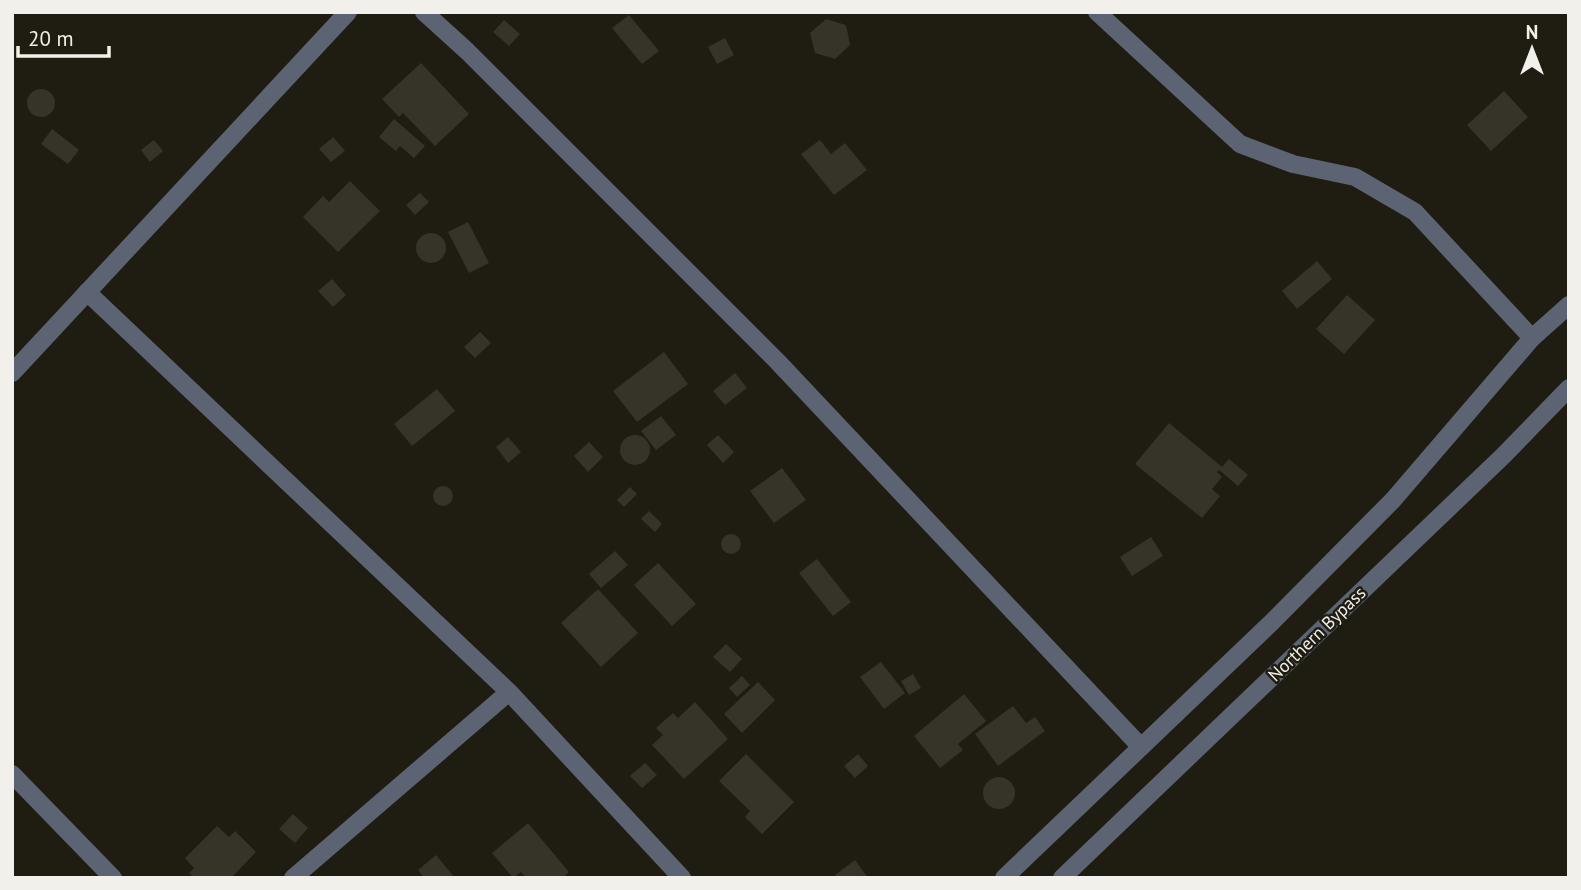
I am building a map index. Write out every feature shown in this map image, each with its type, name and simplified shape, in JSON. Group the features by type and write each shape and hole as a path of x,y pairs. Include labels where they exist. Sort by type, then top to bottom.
{"street":[{"path":"12,373 348,12"},
{"path":"424,12 467,51 777,361 1142,747"},
{"path":"1097,12 1240,144 1293,164 1355,177 1415,212 1532,338"},
{"path":"88,292 509,692 682,878"},
{"path":"1004,878 1272,622 1393,500 1532,338 1569,305"},
{"name":"Northern Bypass","path":"1062,878 1504,456 1569,388"},
{"path":"293,878 509,692"},
{"path":"12,774 113,878"}],"building":[{"path":"629,15 659,51 642,64 612,28"},
{"path":"826,19 846,25 850,45 835,59 815,53 810,33"},
{"path":"504,20 520,34 509,46 493,32"},
{"path":"725,38 734,55 717,64 708,47"},
{"path":"421,63 469,114 435,146 403,113 399,117 382,99"},
{"path":"41,89 51,93 55,103 51,113 41,117 31,113 27,103 31,93"},
{"path":"1504,91 1528,117 1491,151 1467,125"},
{"path":"394,119 425,146 414,158 400,146 396,151 379,137"},
{"path":"52,129 79,150 68,164 41,144"},
{"path":"333,137 345,151 331,162 319,149"},
{"path":"154,140 163,151 150,162 141,150"},
{"path":"820,140 831,154 845,143 867,170 834,195 801,154"},
{"path":"350,181 380,211 338,252 303,217 323,196 329,202"},
{"path":"420,193 429,202 415,215 406,205"},
{"path":"468,222 489,263 469,273 448,232"},
{"path":"431,233 442,237 446,248 442,259 431,263 420,259 416,248 420,237"},
{"path":"1317,261 1332,279 1297,309 1282,291"},
{"path":"332,279 346,295 333,307 318,291"},
{"path":"1347,295 1375,320 1344,354 1316,329"},
{"path":"480,332 491,343 475,358 464,347"},
{"path":"664,352 688,384 637,422 613,391"},
{"path":"735,373 747,388 725,405 713,391"},
{"path":"437,389 455,411 412,446 394,424"},
{"path":"661,416 676,435 656,450 641,431"},
{"path":"1169,423 1222,467 1229,459 1248,475 1238,486 1219,470 1217,472 1222,477 1212,489 1220,496 1202,518 1135,464"},
{"path":"635,435 646,439 650,450 646,461 635,465 624,461 620,450 624,439"},
{"path":"718,435 734,452 723,463 707,445"},
{"path":"508,437 521,452 508,463 496,447"},
{"path":"589,442 603,457 588,472 574,456"},
{"path":"782,468 806,500 774,523 750,491"},
{"path":"443,486 450,489 453,496 450,503 443,506 436,503 433,496 436,489"},
{"path":"630,487 637,494 624,507 617,500"},
{"path":"649,511 662,524 655,532 641,519"},
{"path":"731,534 738,537 741,544 738,551 731,554 724,551 721,544 724,537"},
{"path":"1151,537 1163,556 1132,576 1120,557"},
{"path":"615,551 628,565 601,588 589,574"},
{"path":"817,559 851,602 833,616 799,573"},
{"path":"658,563 696,604 672,626 634,585"},
{"path":"598,589 638,633 601,667 561,623"},
{"path":"726,644 742,659 730,672 713,657"},
{"path":"881,662 905,693 884,709 860,677"},
{"path":"913,674 921,688 909,695 901,681"},
{"path":"742,676 750,685 737,697 729,688"},
{"path":"758,682 775,700 742,733 724,714"},
{"path":"964,694 986,721 958,744 963,750 940,768 914,736"},
{"path":"695,702 728,739 684,779 652,745 663,735 656,728 673,713 678,718"},
{"path":"1013,706 1026,723 1035,717 1045,731 998,766 975,734"},
{"path":"746,754 794,802 762,834 745,817 750,811 719,781"},
{"path":"858,754 868,766 855,778 844,766"},
{"path":"645,763 657,775 642,788 630,776"},
{"path":"999,777 1011,781 1015,793 1011,805 999,809 987,805 983,793 987,781"},
{"path":"293,814 308,828 295,843 279,829"},
{"path":"528,823 569,872 563,878 526,878 521,872 513,878 492,853"},
{"path":"217,826 229,837 235,831 256,852 231,878 194,878 189,873 194,868 185,858"},
{"path":"436,855 455,878 424,878 418,870"},
{"path":"855,860 868,878 837,878 835,875"}]}
